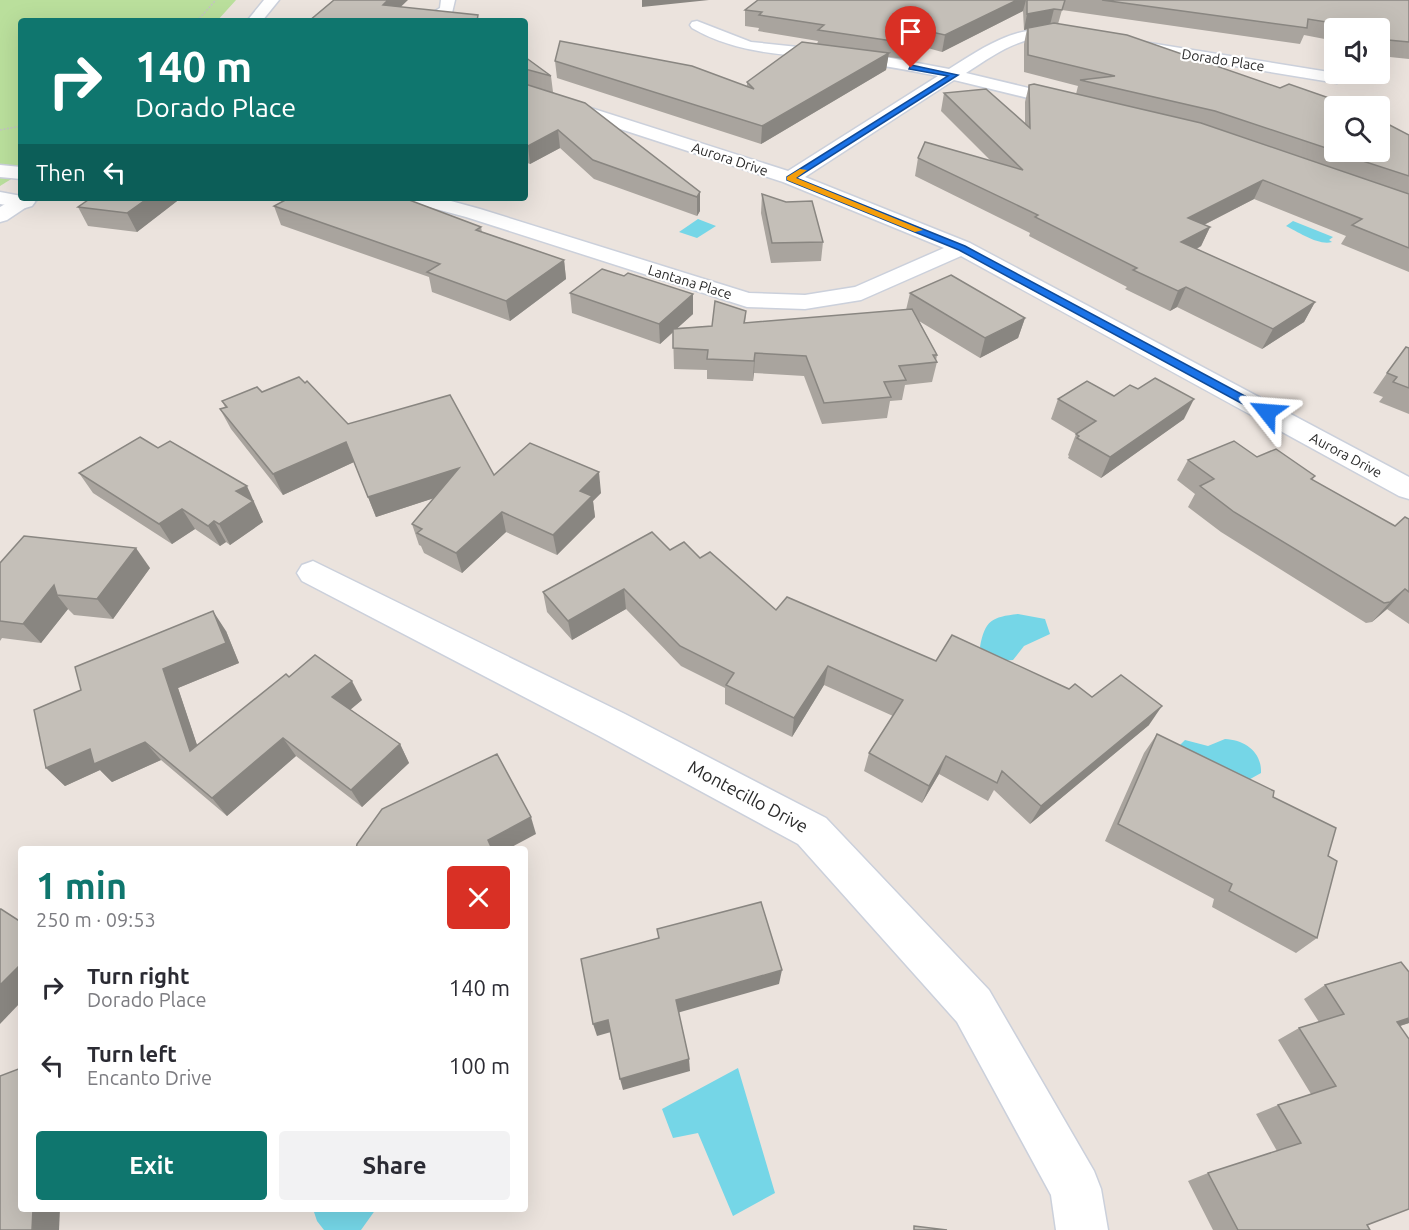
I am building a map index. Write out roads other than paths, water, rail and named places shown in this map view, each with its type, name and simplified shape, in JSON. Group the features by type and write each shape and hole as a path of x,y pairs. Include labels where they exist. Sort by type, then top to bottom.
{"street":[{"path":"257,18 272,0"},
{"path":"432,18 447,10 448,0"},
{"path":"697,25 717,38 752,47 847,56 955,75 1089,108"},
{"path":"790,178 955,75 1006,40 1050,32 1083,38"},
{"name":"Dorado Place","path":"1118,43 1324,76"},
{"name":"Aurora Drive","path":"528,93 790,178 962,248 1409,489"},
{"path":"0,171 18,173"},
{"path":"0,198 18,199"},
{"path":"0,216 25,201"},
{"name":"Lantana Place","path":"428,201 747,300 805,302 861,293 962,248"},
{"name":"Montecillo Drive","path":"313,573 612,725 812,831 973,1006 1076,1189 1082,1230"}],"water":[{"path":"698,219 716,226 697,238 679,232"},
{"path":"1293,221 1333,237 1329,240 1332,242 1315,240 1286,226"},
{"path":"1018,614 1045,619 1050,634 1024,646 1013,660 995,658 980,647 987,625 996,619"},
{"path":"1225,739 1239,742 1251,749 1259,759 1261,773 1243,783 1176,749 1185,740 1208,746"},
{"path":"738,1068 775,1193 733,1216 698,1133 673,1138 662,1109"},
{"path":"314,1212 374,1212 361,1230 324,1230"}]}
